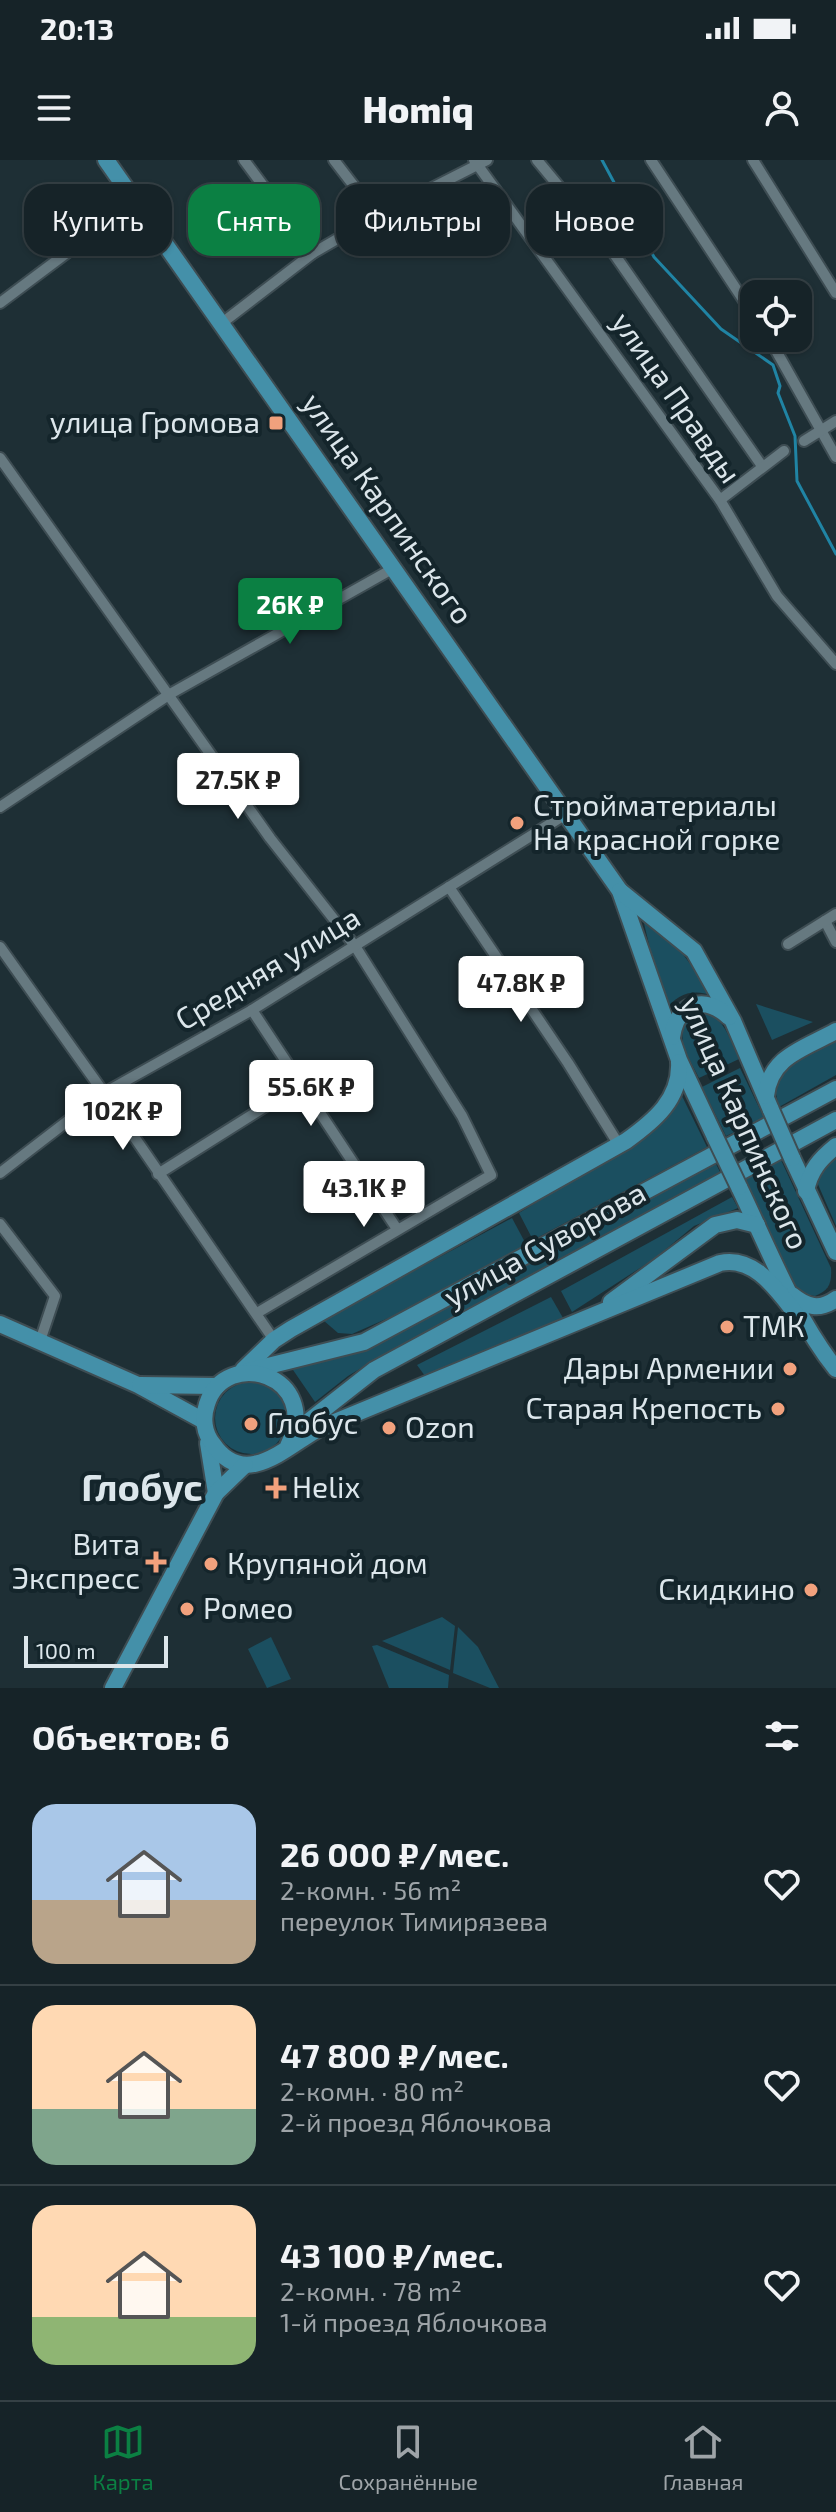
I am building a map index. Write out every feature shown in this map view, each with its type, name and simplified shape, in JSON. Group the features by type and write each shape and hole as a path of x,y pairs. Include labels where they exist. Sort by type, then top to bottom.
{"main road":[{"name":"улица Карпинского","path":"106,160 124,184"},
{"name":"улица Карпинского","path":"172,252 620,891 679,1060 721,1143 801,1320 836,1369"},
{"name":"улица Карпинского","path":"620,891 694,951 733,1021 806,1191 836,1252"},
{"path":"672,1039 674,1023 690,1006 711,1005 733,1021"},
{"path":"768,1104 767,1082 778,1063 836,1031"},
{"path":"749,1057 759,1062 778,1063"},
{"path":"138,1385 217,1386 239,1374 274,1340 643,1129 664,1109 680,1077 679,1060"},
{"name":"улица Суворова","path":"239,1374 364,1342 721,1143 836,1089"},
{"name":"улица Суворова","path":"292,1439 374,1370 834,1121"},
{"path":"806,1191 813,1169 836,1146"},
{"path":"591,1317 715,1225 737,1220 757,1225"},
{"path":"0,1324 138,1385 206,1429 218,1453 231,1461 257,1465 276,1458 292,1439 731,1261 747,1264 766,1278 801,1320"},
{"path":"792,1295 805,1305 816,1307 836,1299"},
{"path":"239,1374 261,1373 278,1381 290,1394 296,1410 292,1439"},
{"path":"216,1493 206,1429 207,1402 217,1386"},
{"path":"113,1688 216,1493 245,1465"}],"street":[{"path":"244,160 262,184"},
{"path":"334,160 352,184"},
{"path":"537,160 610,248 762,466"},
{"path":"651,160 740,295"},
{"path":"753,160 836,293"},
{"path":"438,184 480,162"},
{"name":"улица Правды","path":"480,162 720,500 777,596 836,664"},
{"path":"0,303 63,256"},
{"path":"222,323 309,256"},
{"path":"777,352 836,457"},
{"path":"804,441 836,421"},
{"path":"720,500 784,451"},
{"path":"0,458 270,838 355,946 462,1116 491,1175 257,1313"},
{"path":"0,807 170,694 394,568"},
{"name":"Средняя улица","path":"0,1173 104,1093 252,1010 566,814"},
{"path":"449,887 568,1063 619,1145"},
{"path":"788,944 836,914"},
{"path":"825,921 836,942"},
{"path":"0,947 274,1340"},
{"path":"252,1010 397,1229"},
{"path":"158,1174 301,1084"},
{"path":"0,1224 55,1296 40,1341"}],"shaded area":[{"path":"642,915 679,949 714,996 687,994 675,1000 665,1011"},
{"path":"756,1004 813,1022 772,1040"},
{"path":"702,1010 721,1024 739,1059 699,1078 684,1047 683,1033 688,1015"},
{"path":"836,1041 836,1075 779,1107 774,1085 783,1069"},
{"path":"740,1068 764,1118 726,1136 702,1087"},
{"path":"681,1094 707,1147 533,1240 519,1213 641,1138"},
{"path":"836,1156 836,1226 817,1182 820,1169"},
{"path":"781,1160 831,1268 829,1286 815,1296 803,1294 795,1286 743,1177"},
{"path":"715,1162 720,1172 386,1353 348,1376 315,1402 291,1367 364,1350"},
{"path":"732,1197 738,1208 694,1226 654,1259 572,1312 561,1291"},
{"path":"512,1218 527,1246 352,1334 338,1333 323,1320"},
{"path":"551,1297 563,1318 425,1376 417,1365"},
{"path":"251,1382 277,1392 287,1418 277,1444 251,1454 225,1444 215,1418 225,1392"},
{"path":"442,1617 455,1626 450,1670 382,1641"},
{"path":"458,1627 478,1647 499,1688 490,1688 453,1673"},
{"path":"271,1637 291,1679 267,1688 248,1649"},
{"path":"377,1645 449,1675 448,1688 389,1688 372,1646"}],"waterway":[{"path":"602,160 654,257 721,329 773,365 780,386 778,393 795,436 797,481 836,554"}],"place":[{"name":"улица Громова","path":"276,423"},
{"name":"Стройматериалы На красной горке","path":"517,823"},
{"name":"ТМК","path":"727,1327"},
{"name":"Дары Армении","path":"790,1369"},
{"name":"Старая Крепость","path":"778,1409"},
{"name":"Глобус","path":"251,1424"},
{"name":"Ozon","path":"389,1428"},
{"name":"Helix","path":"276,1488"},
{"name":"Вита Экспресс","path":"156,1562"},
{"name":"Крупяной дом","path":"211,1564"},
{"name":"Скидкино","path":"811,1590"},
{"name":"Ромео","path":"187,1609"}],"district":[{"name":"Глобус","path":"142,1488"}]}
